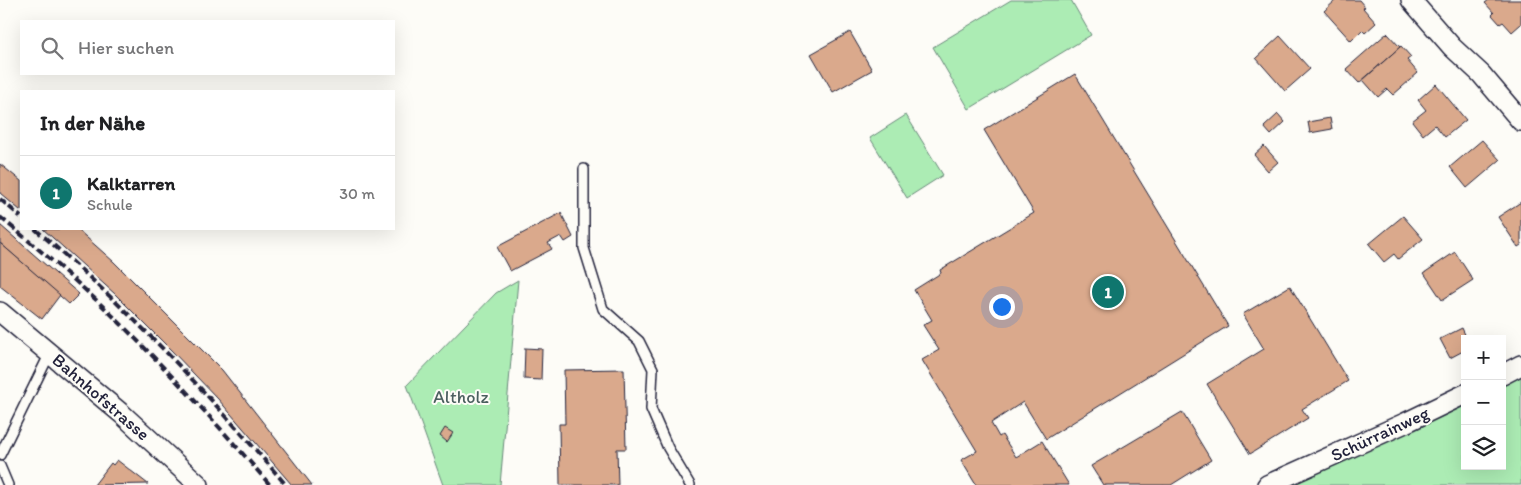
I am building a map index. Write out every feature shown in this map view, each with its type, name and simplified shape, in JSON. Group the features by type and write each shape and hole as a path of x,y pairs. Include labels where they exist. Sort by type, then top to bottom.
{"street":[{"path":"1411,0 1452,47 1481,74 1521,121"},
{"name":"Bahnhofstrasse","path":"0,312 122,414 199,485"},
{"path":"1506,372 1521,365"},
{"name":"Schürrainweg","path":"1267,485 1461,396"}],"lane":[{"path":"584,169 584,248 603,309 639,341 643,348 653,369 651,410 668,448 690,485"},
{"path":"0,455 50,353"},
{"path":"0,466 8,485"}],"green space":[{"path":"1011,0 1071,0 1091,35 969,109 933,47"},
{"path":"906,115 943,175 907,198 870,138"},
{"name":"Altholz","path":"518,280 500,485 443,485 407,385 496,293"},
{"path":"1521,375 1521,485 1287,485 1461,406 1461,470 1506,470 1506,383"}],"building":[{"path":"1336,0 1359,0 1365,7 1363,8 1376,23 1365,33 1362,30 1351,41 1324,11"},
{"path":"1489,0 1521,0 1521,24 1512,32 1503,22 1500,24 1492,15 1494,13 1485,3"},
{"path":"850,32 872,70 833,92 811,54"},
{"path":"1387,33 1400,47 1359,83 1346,69"},
{"path":"1280,36 1310,69 1285,91 1256,58"},
{"path":"1401,46 1411,57 1407,60 1418,73 1393,95 1387,89 1378,97 1363,80"},
{"path":"1075,74 1228,326 1046,439 1023,402 991,423 999,437 1002,435 1016,457 1042,441 1069,485 976,485 961,460 977,451 922,360 939,350 923,325 932,320 914,290 941,273 940,270 1034,213 984,130"},
{"path":"1436,84 1466,120 1445,137 1435,125 1423,135 1412,121 1426,110 1418,100"},
{"path":"1278,114 1285,122 1271,135 1264,127"},
{"path":"1330,118 1332,129 1310,133 1308,122"},
{"path":"1482,140 1500,160 1467,188 1450,167"},
{"path":"1264,146 1278,162 1268,171 1254,155"},
{"path":"0,164 20,180 20,210 0,193"},
{"path":"1521,202 1521,245 1518,247 1498,217"},
{"path":"561,213 573,237 565,242 561,236 548,243 552,249 510,271 497,247"},
{"path":"1403,216 1423,239 1398,259 1394,254 1384,262 1369,244"},
{"path":"0,225 79,294 69,304 0,243"},
{"path":"44,230 78,230 114,262 222,370 312,485 292,485 218,399 115,294"},
{"path":"0,243 60,295 42,319 0,286"},
{"path":"1455,252 1473,280 1442,300 1424,273"},
{"path":"1290,286 1348,381 1302,409 1308,418 1250,454 1207,384 1264,349 1243,314"},
{"path":"1462,328 1465,335 1461,335 1461,352 1450,358 1440,339"},
{"path":"525,348 542,349 541,380 524,379"},
{"path":"624,369 626,449 617,449 618,485 560,485 559,424 565,424 564,370"},
{"path":"1182,412 1211,460 1171,485 1103,485 1091,466"},
{"path":"445,428 453,433 447,442 440,436"},
{"path":"117,460 148,484 94,485 111,463 113,465"}],"railway":[{"path":"0,199 20,216"},
{"path":"0,217 106,309 159,362 270,485"},
{"path":"36,230 102,289 166,352 227,417 286,485"}],"place":[{"name":"Kalktarren","path":"1108,292"}]}
